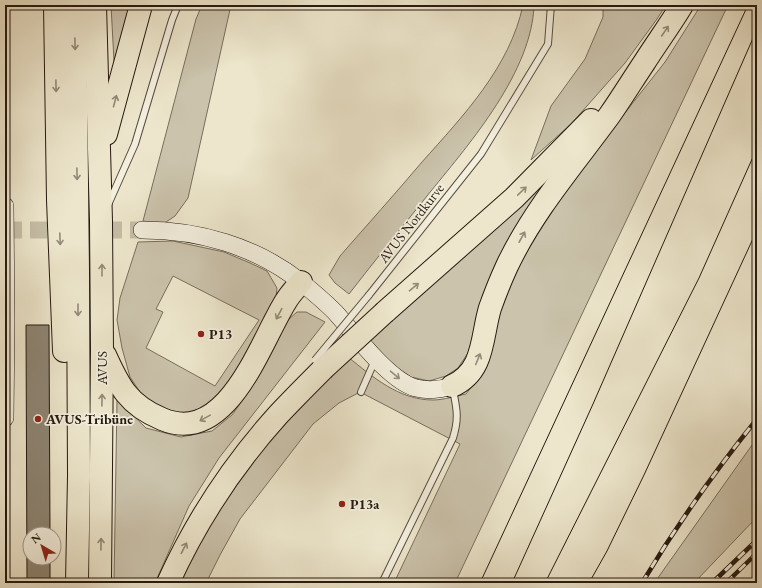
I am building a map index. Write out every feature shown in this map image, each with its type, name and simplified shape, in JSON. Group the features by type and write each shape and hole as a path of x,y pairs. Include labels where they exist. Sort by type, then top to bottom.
{"highway":[{"path":"55,5 59,208 66,432 79,476"},
{"path":"74,5 78,209 79,476 77,583"},
{"name":"AVUS","path":"95,5 101,221 102,349 100,583"},
{"path":"100,152 115,104 141,5"},
{"path":"452,386 460,382 468,375 476,365 490,309 506,267 523,235 543,203 610,114 682,5"},
{"path":"168,583 190,538 216,495 316,365 385,312 514,198 594,117 648,57"},
{"path":"102,349 117,382 130,398 149,414 166,421 183,424 201,421 220,408 236,390 252,365 286,301 301,282"}],"main road":[{"path":"5,206 5,418"},
{"path":"142,230 167,230 216,239 252,253 301,282 333,311 371,354 400,380 415,388 438,390 452,386"}],"lane":[{"path":"101,221 136,144 172,20 178,5"},
{"name":"AVUS Nordkurve","path":"316,365 369,295 481,154 548,44 551,5"},
{"path":"360,392 371,354"},
{"path":"382,583 453,438 457,426 457,408 452,386"},
{"path":"258,439 292,391"}],"shaded area":[{"path":"111,5 133,5 114,61"},
{"path":"202,5 231,5 188,198 175,216 163,224 143,221 196,19"},
{"path":"523,5 534,5 531,30 523,55 497,104 464,151 349,294 335,283 329,275 340,256 453,127 483,90 508,49 517,28"},
{"path":"603,5 666,5 625,63 571,124 531,160 551,106 585,59 603,17"},
{"path":"701,5 728,5 455,583 394,583 460,444 360,392 339,403 313,424 240,519 206,583 176,583 193,546 261,450 348,357 387,386 409,396 433,400 466,394 478,378 511,277 532,237 587,161 665,62"},
{"path":"563,162 490,278 468,353 458,368 446,376 429,381 411,377 392,364 367,338"},
{"path":"173,241 224,252 267,271 277,288 275,308 230,389 205,407 182,415 162,410 146,401 130,377 122,348 117,320 120,298 138,242","holes":["173,276 259,320 215,386 146,348 163,312 156,309"]},
{"path":"297,312 306,312 325,322 219,458 189,506 155,583 114,583 117,400 146,428 181,437 212,431 232,415 250,390 288,320"},
{"path":"757,438 757,517 694,583 655,582"}],"building":[{"name":"AVUS-Tribüne","path":"26,325 49,325 50,526 27,526"},
{"name":"AVUS-Tribüne","path":"27,566 50,566 50,583 27,583"}],"tunnel":[{"path":"5,230 142,230"}],"tram line":[{"path":"480,583 748,5"},
{"path":"512,583 593,404 757,29"},
{"path":"545,583 699,278 757,148"},
{"path":"589,583 607,551 644,475 757,230"}],"railway":[{"path":"642,583 696,499 757,419"},
{"path":"712,583 757,540"},
{"path":"726,583 757,553"},
{"path":"754,583 757,580"}],"place":[{"name":"P13","path":"201,334"},
{"name":"AVUS-Tribüne","path":"38,419"},
{"name":"P13a","path":"342,504"}]}
